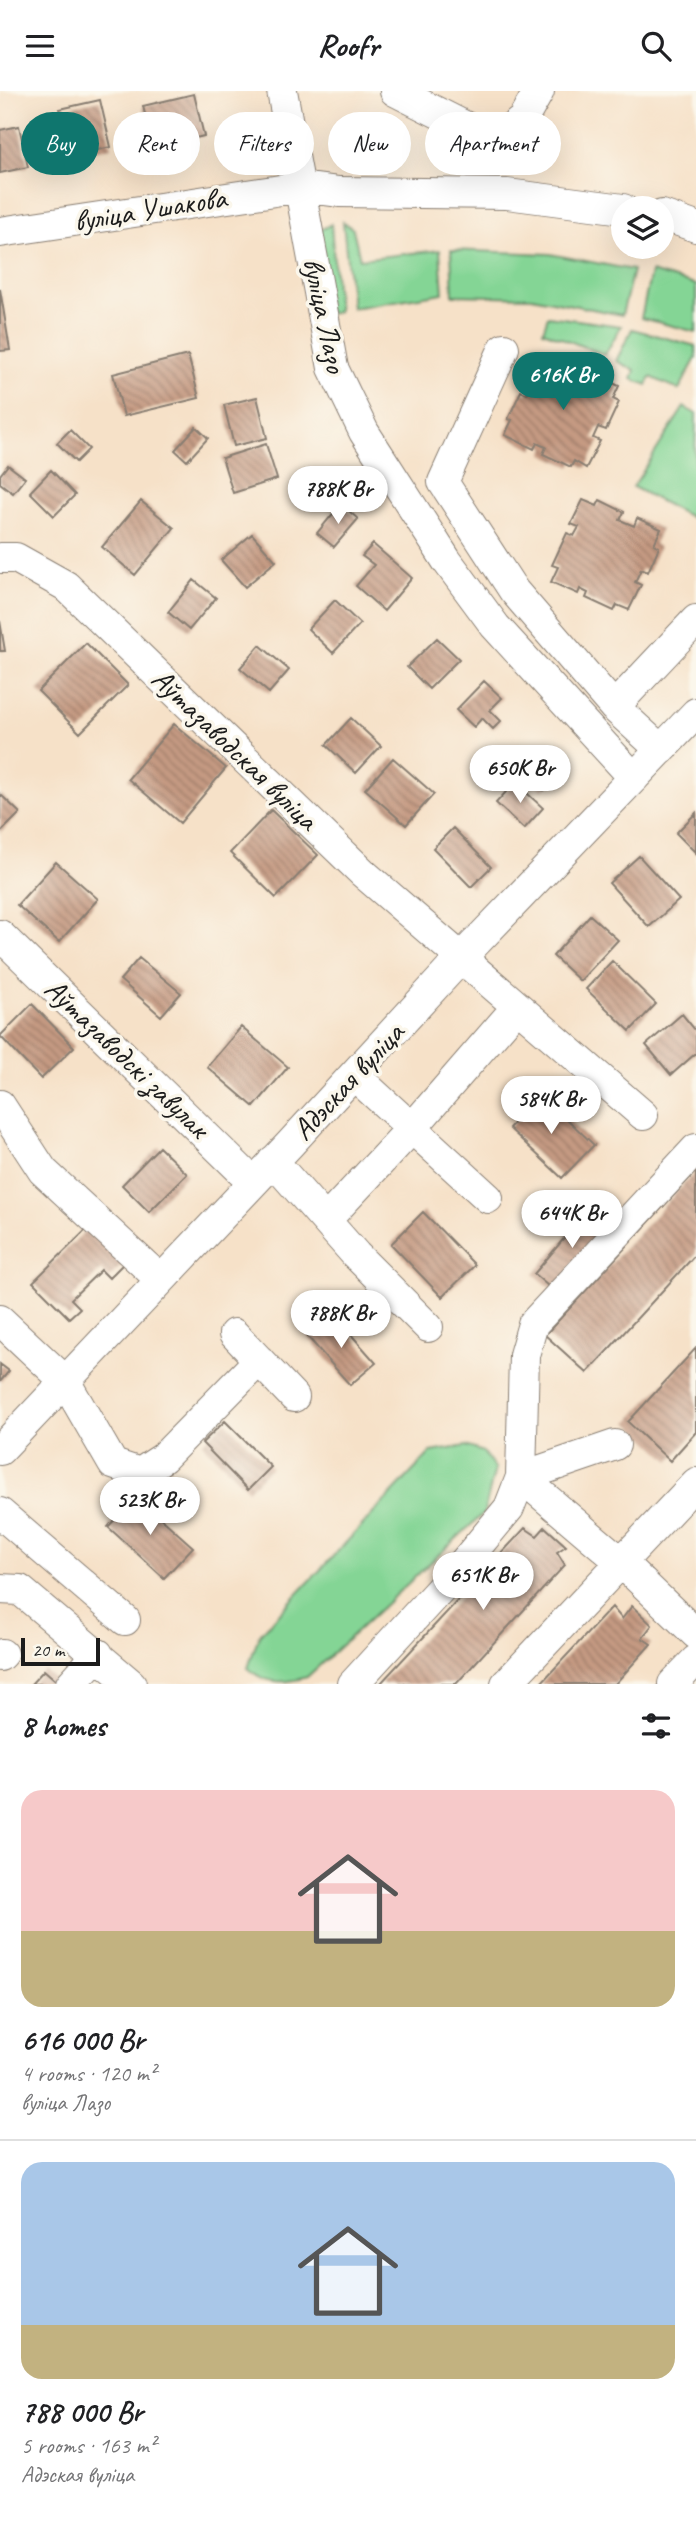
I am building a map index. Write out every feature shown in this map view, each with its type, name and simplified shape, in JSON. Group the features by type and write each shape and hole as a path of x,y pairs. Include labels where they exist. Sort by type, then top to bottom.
{"street":[{"name":"вуліца Лазо","path":"282,91 333,367 364,432 440,551 495,625 634,778"},
{"path":"395,91 486,137 506,133 523,119 539,91"},
{"name":"вуліца Ушакова","path":"0,232 301,187 339,192 507,194 611,207"},
{"path":"674,219 696,227"},
{"path":"504,348 443,482 514,591 614,707 661,750"},
{"name":"Аўтазаводская вуліца","path":"0,558 16,558 66,586 363,873 643,1115"},
{"path":"614,707 696,620"},
{"name":"Адэская вуліца","path":"0,1450 460,959 696,713"},
{"name":"Аўтазаводскі завулак","path":"0,935 263,1171 326,1220 428,1327"},
{"path":"326,1220 413,1127 517,1007"},
{"path":"354,1075 488,1198"},
{"path":"0,1105 43,1171 161,1280"},
{"path":"353,1684 456,1572 509,1508 520,1477 524,1355 533,1325 696,1149"},
{"path":"0,1320 65,1381 113,1464 140,1473 163,1458 259,1360"},
{"path":"234,1334 294,1397"},
{"path":"520,1477 615,1445"},
{"path":"520,1477 621,1562 696,1635"},
{"path":"506,1684 696,1483"},
{"path":"0,1513 125,1620"},
{"path":"0,1589 20,1590 131,1684"},
{"path":"71,1684 98,1654"},
{"path":"673,1684 696,1660"}],"green space":[{"path":"343,222 353,229 360,259 440,250 443,293 352,308"},
{"path":"331,224 338,312 328,314 320,230"},
{"path":"451,250 550,254 633,270 622,315 532,297 453,295"},
{"path":"651,272 696,285 696,332 641,318"},
{"path":"548,316 621,326 605,355 543,331"},
{"path":"632,329 696,346 696,358 679,390 651,377 647,385 632,379 635,370 616,361"},
{"path":"684,407 696,414 694,519 633,487"},
{"path":"466,1446 483,1452 495,1469 484,1513 307,1677 291,1681 268,1680 248,1668 259,1635 431,1452"}],"building":[{"path":"194,94 198,112 144,112 143,106"},
{"path":"100,100 111,147 99,150 99,112 61,112 60,109"},
{"path":"200,119 204,136 200,137"},
{"path":"19,126 21,168 0,173 0,130"},
{"path":"0,289 10,350 0,351"},
{"path":"188,355 199,398 124,416 113,374"},
{"path":"538,356 554,364 557,358 580,369 577,376 589,382 593,373 619,386 613,399 619,402 606,430 598,427 593,438 600,441 586,468 574,461 571,467 543,454 546,447 537,443 534,449 505,435 512,420 508,419 521,391 527,394 533,383 527,380"},
{"path":"257,397 267,438 234,446 224,405"},
{"path":"196,427 208,438 187,461 175,450"},
{"path":"70,430 89,449 76,462 57,443"},
{"path":"266,444 277,479 233,493 222,458"},
{"path":"8,465 25,478 13,493 0,483 0,475"},
{"path":"51,470 75,495 54,516 30,492"},
{"path":"583,500 597,506 600,500 624,512 620,520 634,526 637,518 661,529 654,544 659,547 648,572 641,569 635,582 641,585 629,610 617,605 614,611 586,598 588,593 580,589 578,594 551,582 558,567 552,565 567,533 574,536 579,527 571,524"},
{"path":"141,501 174,528 135,575 102,547"},
{"path":"341,504 358,519 334,547 317,533"},
{"path":"252,534 276,561 245,587 221,560"},
{"path":"373,544 412,578 384,611 356,586 374,565 362,556"},
{"path":"194,580 216,598 189,630 168,612"},
{"path":"335,600 360,624 333,653 308,629"},
{"path":"0,621 5,651 0,651"},
{"path":"437,638 459,659 429,689 407,667"},
{"path":"86,643 128,685 80,733 38,691"},
{"path":"260,645 289,670 269,693 240,668"},
{"path":"484,681 502,698 490,710 501,721 493,729 482,718 474,727 456,710"},
{"path":"351,718 381,746 356,773 326,745"},
{"path":"174,724 226,768 180,823 128,779"},
{"path":"550,748 567,764 543,790 526,775"},
{"path":"393,758 434,794 406,825 365,789"},
{"path":"515,782 543,808 524,829 496,803"},
{"path":"0,794 20,813 0,833"},
{"path":"271,810 318,855 276,898 230,853"},
{"path":"696,813 696,853 676,833"},
{"path":"453,828 491,867 471,887 433,848"},
{"path":"639,856 679,900 649,927 609,883"},
{"path":"56,862 98,899 59,942 17,905"},
{"path":"590,915 618,940 580,981 553,956"},
{"path":"139,958 181,993 161,1016 120,980"},
{"path":"612,961 656,1004 630,1031 586,989"},
{"path":"32,1004 74,1047 41,1079 0,1036"},
{"path":"682,1014 696,1031 696,1053 671,1075 646,1045"},
{"path":"241,1027 288,1067 254,1107 207,1067"},
{"path":"541,1094 594,1145 562,1178 509,1128"},
{"path":"159,1147 187,1174 149,1212 122,1185"},
{"path":"696,1171 696,1254 587,1373 545,1335"},
{"path":"589,1209 609,1226 554,1291 534,1274"},
{"path":"423,1212 475,1265 442,1297 391,1244"},
{"path":"88,1228 124,1263 109,1278 101,1270 71,1299 80,1308 69,1318 33,1282"},
{"path":"333,1314 376,1363 350,1385 307,1336"},
{"path":"696,1348 696,1432 670,1461 628,1422"},
{"path":"0,1364 9,1371 0,1382"},
{"path":"225,1421 271,1467 248,1490 202,1443"},
{"path":"136,1496 193,1547 164,1578 108,1527"},
{"path":"545,1527 566,1546 557,1552 565,1565 456,1684 380,1684 525,1528 537,1536"},
{"path":"632,1606 652,1625 642,1638 651,1644 615,1684 540,1684 612,1607 622,1619"},
{"path":"44,1670 60,1684 31,1684"}]}
